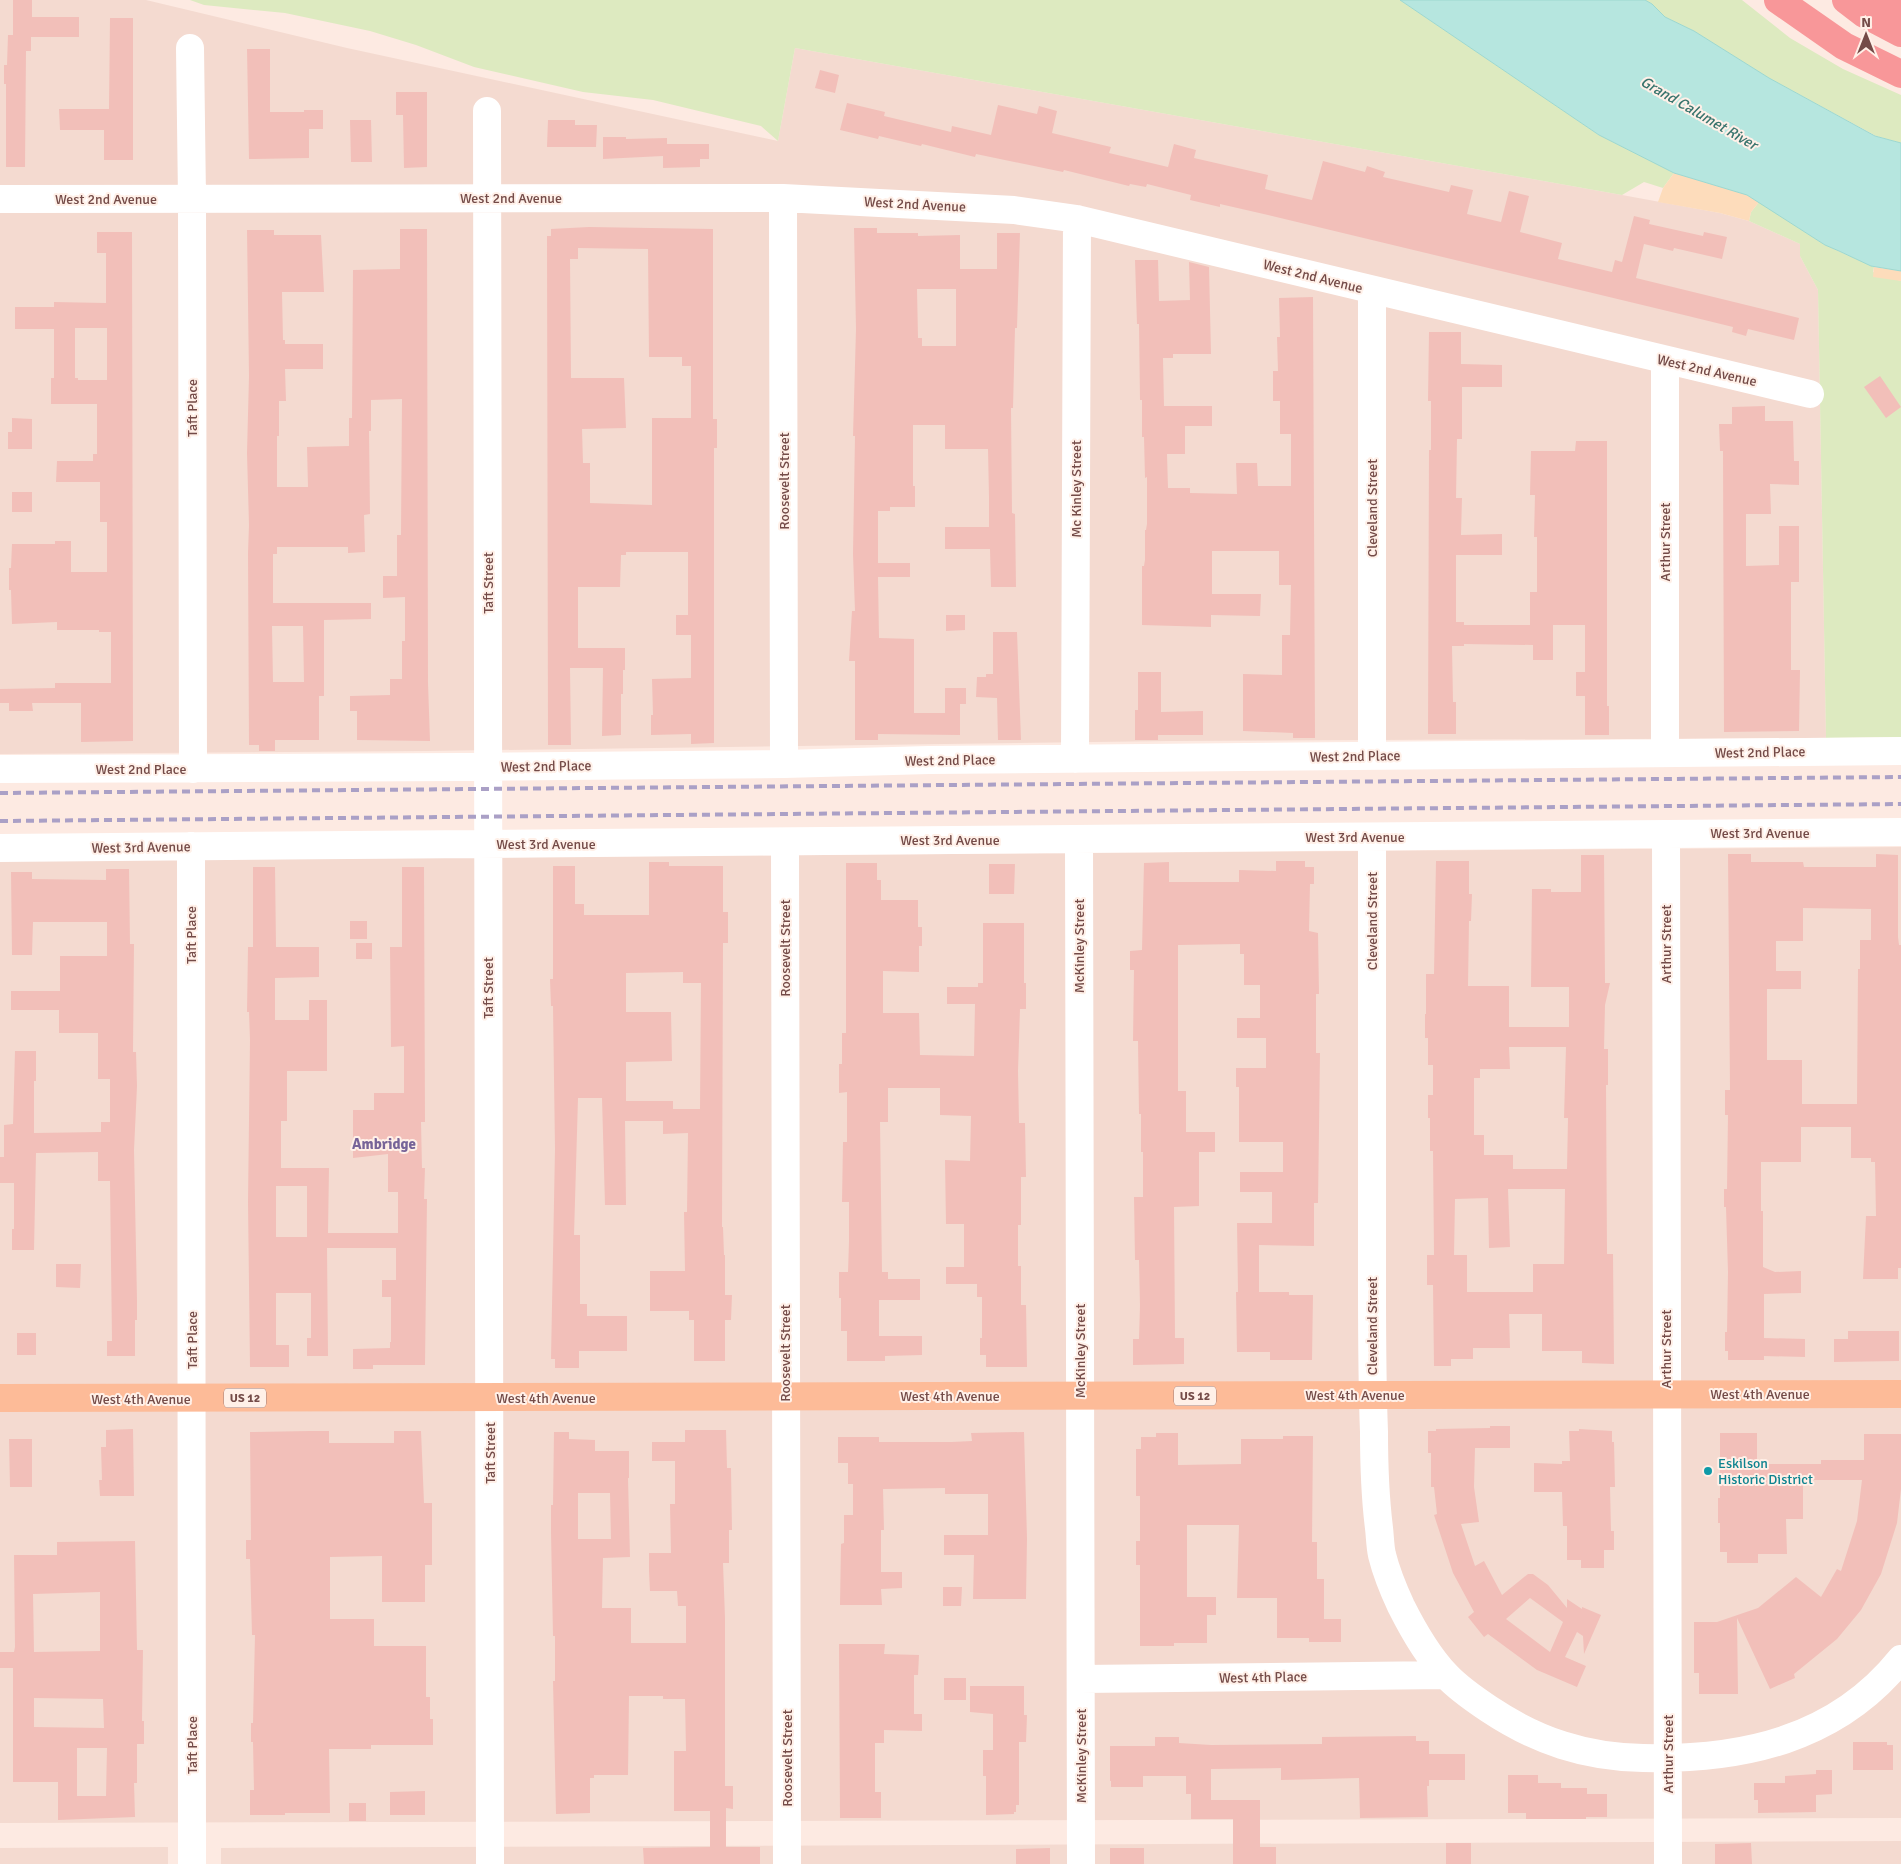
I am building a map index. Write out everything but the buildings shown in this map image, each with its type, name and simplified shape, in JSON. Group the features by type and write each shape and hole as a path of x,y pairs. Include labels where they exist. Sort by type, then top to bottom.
{"highway":[{"path":"1778,0 1844,46 1901,74"},
{"path":"1846,0 1863,13 1901,33"},
{"path":"1883,0 1901,9"}],"main road":[{"name":"West 4th Avenue","path":"0,1398 1901,1394"}],"street":[{"name":"Taft Place","path":"190,48 192,198 192,769"},
{"name":"Taft Street","path":"487,111 490,1864"},
{"name":"West 2nd Avenue","path":"0,199 783,198 1014,210 1077,219 1665,361 1810,394"},
{"name":"Roosevelt Street","path":"783,198 784,764"},
{"name":"Mc Kinley Street","path":"1075,759 1077,219"},
{"name":"Cleveland Street","path":"1372,291 1372,756"},
{"name":"Arthur Street","path":"1665,361 1665,753"},
{"name":"West 2nd Place","path":"0,769 488,767 1901,751"},
{"name":"West 3rd Avenue","path":"0,848 1901,832"},
{"name":"Arthur Street","path":"1666,834 1668,1864"},
{"name":"Cleveland Street","path":"1372,837 1372,1395 1375,1495 1382,1555 1401,1606 1422,1642 1446,1675 1480,1703 1532,1735 1568,1747 1600,1754 1668,1758 1757,1749 1787,1740 1816,1727 1850,1706 1898,1667"},
{"name":"McKinley Street","path":"1079,839 1081,1864"},
{"name":"Roosevelt Street","path":"785,842 787,1864"},
{"name":"Taft Place","path":"191,846 192,1864"},
{"name":"West 4th Place","path":"1080,1680 1446,1675"}],"shaded area":[{"path":"0,0 146,0 347,48 778,141 795,48 1622,195 1720,213 1749,221 1800,244 1800,256 1818,290 1826,738 1171,741 425,751 0,754"},
{"path":"1901,847 1901,1818 0,1823 0,861"},
{"path":"1901,1841 1901,1864 221,1864 221,1848"},
{"path":"168,1847 168,1864 0,1864 0,1848"}],"green space":[{"path":"190,0 1400,0 1599,135 1674,173 1663,188 1644,182 1622,195 795,48 778,141 761,126 653,100 583,92 474,67 416,45 370,31 285,13 204,5"},
{"path":"1645,0 1742,0 1790,38 1843,69 1901,95 1901,143 1876,136 1769,78 1694,31 1665,17"},
{"path":"1759,202 1825,245 1874,267 1873,272 1901,281 1901,737 1826,738 1818,290 1800,256 1800,244 1749,221 1751,212"}],"sand":[{"path":"1674,173 1747,195 1759,202 1751,212 1749,221 1720,213 1658,202 1663,188"},
{"path":"1874,267 1901,271 1901,281 1873,277"}],"water":[{"name":"Grand Calumet River","path":"1400,0 1645,0 1665,17 1694,31 1769,78 1875,136 1901,143 1901,271 1871,266 1825,245 1747,195 1674,173 1599,135"}],"railway":[{"path":"0,793 1901,777"},
{"path":"0,821 1901,804"}],"place":[{"name":"Eskilson Historic District","path":"1708,1471"}],"district":[{"name":"Ambridge","path":"384,1144"}]}
